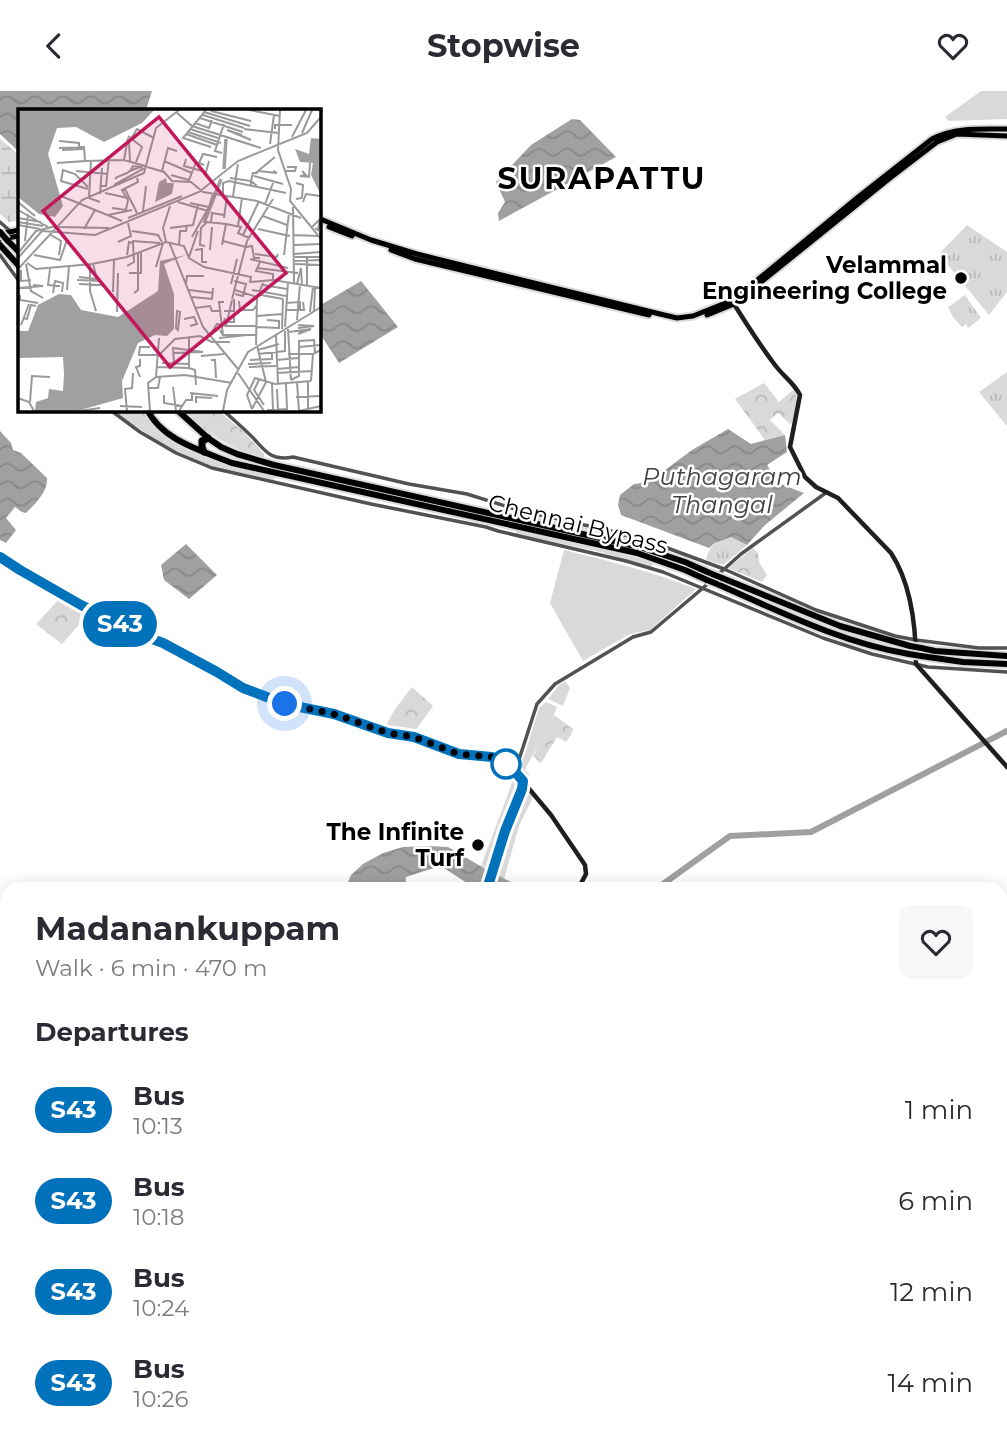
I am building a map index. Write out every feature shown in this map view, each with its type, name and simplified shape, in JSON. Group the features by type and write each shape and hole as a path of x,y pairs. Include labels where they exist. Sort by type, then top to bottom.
{"highway":[{"path":"0,235 18,251"},
{"path":"0,245 18,265"},
{"name":"Chennai Bypass","path":"148,411 159,426 171,436 232,463 637,553 840,626 976,655 1007,656"},
{"name":"Chennai Bypass","path":"178,411 208,438 237,454 274,465 640,547 685,562 709,577"},
{"path":"204,451 202,441 208,438"},
{"name":"Chennai Bypass","path":"720,581 789,616 841,636 895,652 963,662 1007,664"}],"main road":[{"path":"734,302 857,198 932,139 953,131 1007,129"},
{"path":"320,221 415,259 668,319 696,319 734,302 937,142 957,134 1007,136"},
{"path":"0,235 18,230"},
{"path":"0,235 18,238"},
{"path":"734,302 758,344 798,391 800,400 790,450 805,477 846,505 896,560 906,587 916,635 916,663 1007,767"},
{"path":"0,557 81,605 163,643 243,688 285,704 334,714 388,733 414,737 459,754 492,757 502,761 515,772 551,815 585,865 586,874 582,882"},
{"path":"491,882 523,781"},
{"path":"494,870 529,788"}],"street":[{"path":"0,222 10,232"},
{"path":"0,255 18,280"},
{"path":"112,411 140,432 176,453 212,468 596,553 663,572 823,638 872,654 928,667 1007,672"},
{"path":"224,411 269,454 281,459 293,457 409,484 467,494 518,510 611,531 724,569 816,610 916,644 1007,648"},
{"path":"515,772 537,704 555,684 633,637 651,632 741,554 827,492"}],"green space":[{"path":"981,91 1007,91 1007,119 949,121 945,117"},
{"path":"0,139 18,154 18,220 9,222 0,214"},
{"path":"967,225 1007,252 1007,292 989,315 939,254"},
{"path":"965,295 981,318 968,328 966,324 962,327 948,307"},
{"path":"1007,372 1007,425 1006,425 979,392"},
{"path":"764,383 779,402 794,389 797,402 791,425 778,413 770,420 785,435 765,440 735,399"},
{"path":"113,411 144,411 158,429 152,437"},
{"path":"218,411 244,432 264,454 264,458 222,441 186,414"},
{"path":"158,429 232,466 275,476 274,480 213,467 176,451 152,437"},
{"path":"215,450 256,463 639,548 883,642 944,654 1007,658 1007,662 958,660 895,650 818,625 638,552 255,467"},
{"path":"520,513 610,533 657,547 656,551 519,517"},
{"path":"516,528 636,555 653,561 652,567 597,551 516,534"},
{"path":"731,537 747,545 723,565 706,560 714,544"},
{"path":"753,548 758,553 759,562 767,575 762,582 728,568"},
{"path":"564,550 647,572 696,589 650,630 630,634 583,661 550,603"},
{"path":"61,597 90,612 62,644 36,624"},
{"path":"565,681 570,688 563,706 548,699"},
{"path":"412,687 433,706 413,734 384,729 395,709"},
{"path":"546,702 557,707 525,769 529,774 529,783 520,770 539,708"},
{"path":"554,715 573,729 572,733 566,742 557,737 541,763 533,756"},
{"path":"515,775 520,782 519,789 488,870 481,866"},
{"path":"529,792 533,797 519,826 504,879 498,876"}],"water":[{"path":"0,91 152,91 146,109 18,109 18,151 0,134"},
{"path":"572,119 580,120 616,157 499,221 498,213 505,202 496,182 531,145"},
{"path":"361,281 398,327 339,363 320,334 320,305"},
{"name":"Puthagaram Thangal","path":"728,429 751,444 785,435 787,452 767,465 778,483 804,493 765,525 747,545 731,537 709,548 621,515 618,505 620,495 634,484 649,482 692,450"},
{"path":"0,431 11,443 13,450 21,453 47,478 43,493 26,513 15,507 6,518 16,530 6,543 0,540"},
{"path":"186,544 217,575 189,599 164,580 161,565"},
{"path":"403,847 448,847 511,882 465,882 444,868 437,867 406,877 406,882 348,882 351,875 363,864 383,853"}],"waterway":[{"path":"666,882 730,836 811,832 1007,731"}],"bus line":[{"name":"S43","path":"0,557 81,605 163,643 243,688 285,704 334,714 388,733 414,737 459,754 492,757 510,766 523,781 522,789 489,882"}],"place":[{"name":"Velammal Engineering College","path":"961,278"},
{"name":"The Infinite Turf","path":"478,845"}],"district":[{"name":"SURAPATTU","path":"602,178"}],"route":[{"path":"285,704 334,714 388,733 414,737 459,754 492,757 502,761 510,766 506,764"}]}
